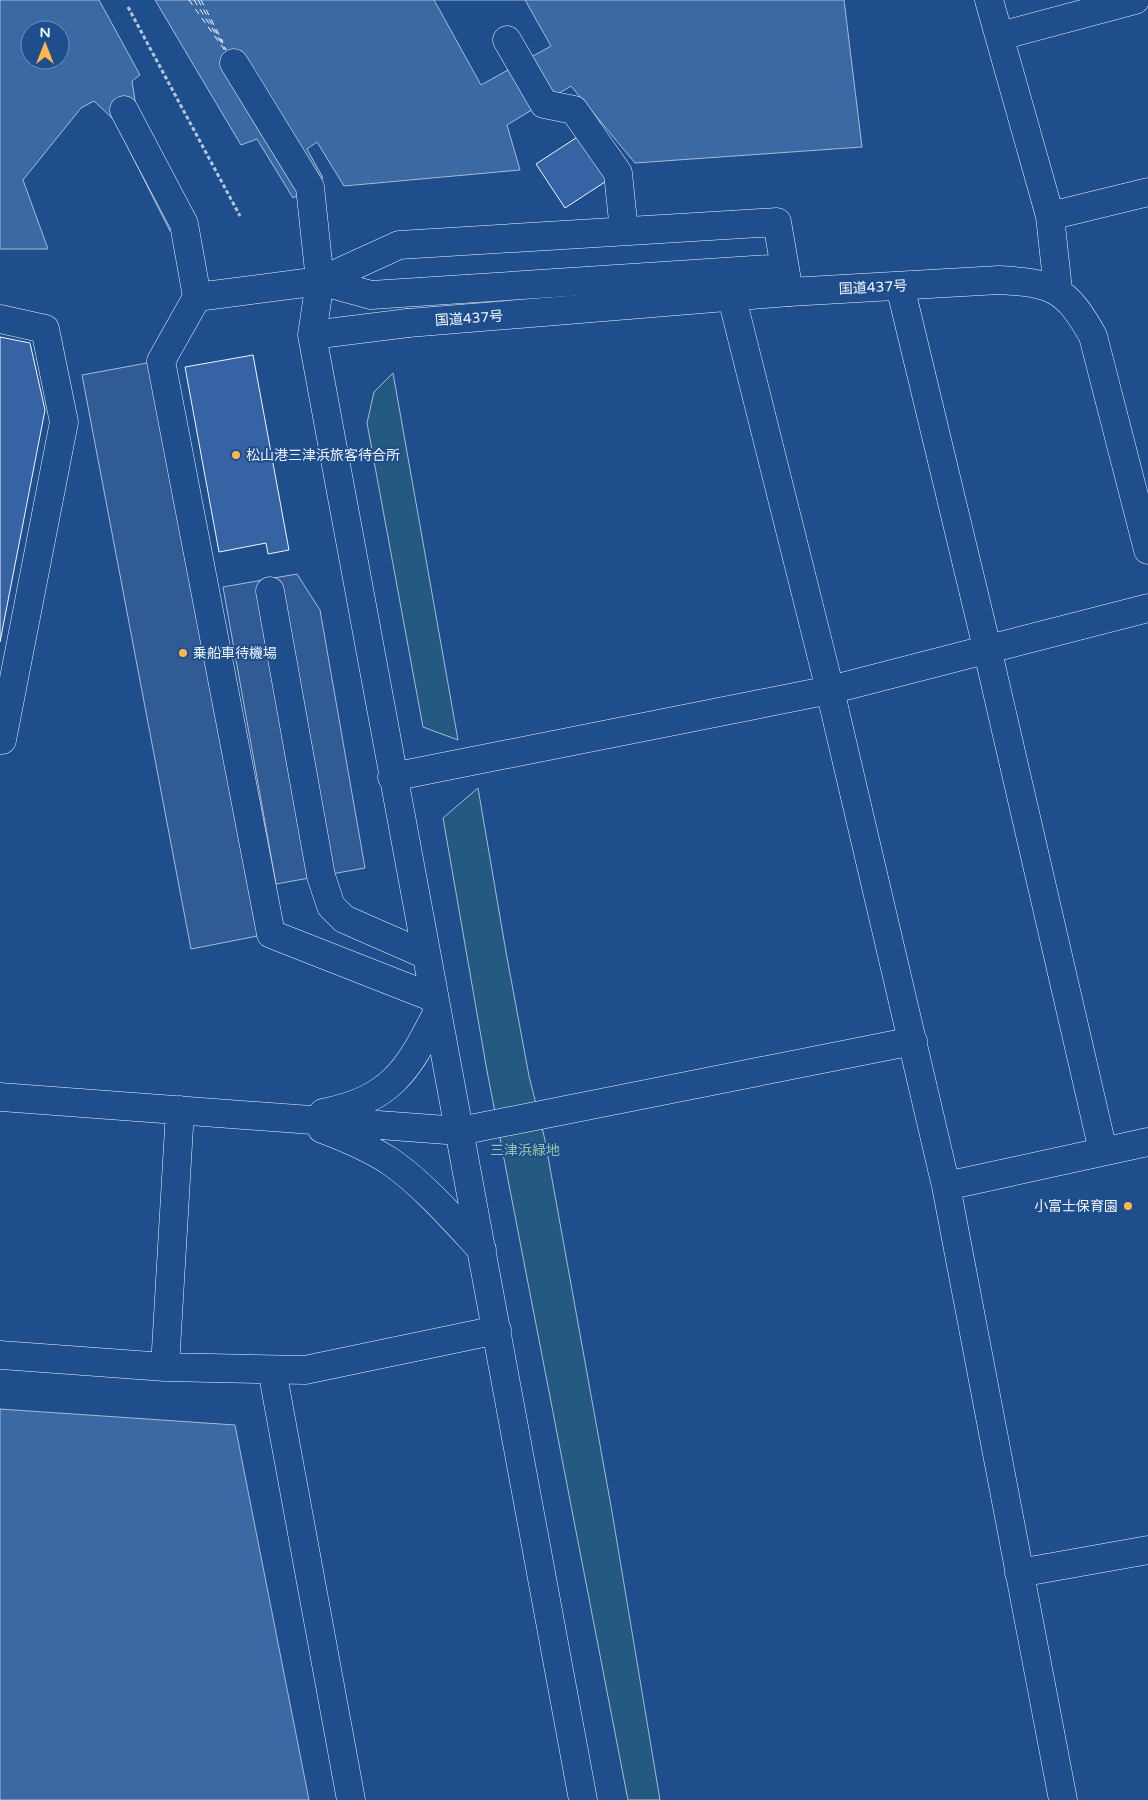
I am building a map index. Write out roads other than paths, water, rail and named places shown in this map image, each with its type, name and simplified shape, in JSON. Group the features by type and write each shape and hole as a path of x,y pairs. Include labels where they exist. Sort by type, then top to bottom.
{"main road":[{"path":"989,0 1050,216 1058,290 1079,311 1093,336 1148,550"},
{"path":"1000,36 1134,0"},
{"path":"507,40 544,104 574,110 618,173 624,231"},
{"path":"234,63 310,187 320,281 312,335 392,777 460,1131 583,1800"},
{"path":"124,110 184,224 197,297 160,361 271,934 436,1006"},
{"path":"1050,216 1148,192"},
{"path":"197,297 320,281 399,245 777,222 787,280 371,295 320,281"},
{"name":"国道437号","path":"312,335 408,323 732,298 787,280 900,286 999,280 1028,282 1058,290"},
{"path":"900,286 987,648 1103,1152"},
{"path":"732,298 830,690 946,1186 1063,1800"},
{"path":"0,319 45,329 64,422 2,740 0,740"},
{"path":"270,591 322,876 331,906 344,919 426,955"},
{"path":"392,777 830,690 1148,608"},
{"path":"296,1119 346,1109 373,1098 392,1084 413,1060 436,1006"},
{"path":"0,1097 460,1131 913,1042"},
{"path":"165,1367 180,1110"},
{"path":"296,1119 352,1140 391,1162 440,1206 482,1250"},
{"path":"946,1186 1148,1142"},
{"path":"0,1355 165,1367 305,1370 496,1330"},
{"path":"272,1370 352,1800"},
{"path":"1019,1574 1148,1550"}],"place":[{"name":"松山港三津浜旅客待合所","path":"236,455"},
{"name":"乗船車待機場","path":"183,653"},
{"name":"小富士保育園","path":"1128,1206"}],"park label":[{"name":"三津浜緑地","path":"525,1150"}]}
